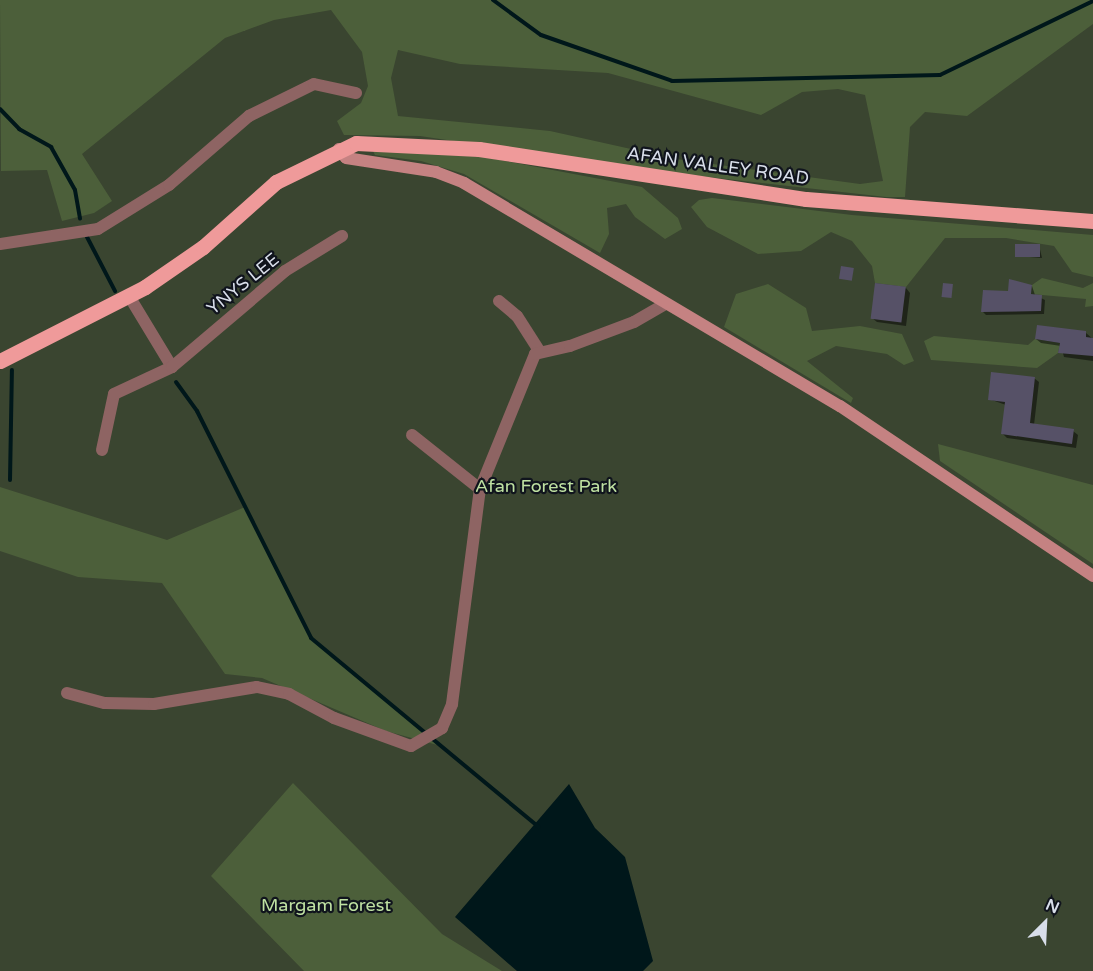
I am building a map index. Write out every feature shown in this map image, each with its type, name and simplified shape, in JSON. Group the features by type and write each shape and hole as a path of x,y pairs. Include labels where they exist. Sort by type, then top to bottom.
{"main road":[{"name":"AFAN VALLEY ROAD","path":"0,361 129,296 179,266 276,182 339,149 356,143 435,144 806,199 1093,221"},
{"path":"339,149 346,158 436,172 464,183 664,305 840,406 1093,576"}],"street":[{"path":"0,244 98,229 170,185 249,116 314,84 356,93"},
{"name":"YNYS LEE","path":"102,450 114,394 172,367 285,271 342,236"},
{"path":"129,296 172,367"},
{"path":"499,301 517,316 540,352"},
{"path":"67,693 105,703 154,704 257,687 289,694 334,717 411,746 442,728 452,704 480,489 535,354 634,322 664,305"},
{"path":"412,435 480,489"}],"green space":[{"name":"Afan Forest Park","path":"0,0 1093,0 1093,971 0,971"},
{"path":"0,0 1093,0 1093,24 967,116 925,112 910,127 905,197 886,197 655,171 420,136 344,135 337,121 361,103 368,86 362,52 331,10 274,20 225,38 82,154 112,201 94,213 62,221 47,170 1,171","holes":["398,50 460,64 608,73 761,115 802,92 838,89 865,95 883,181 860,184 676,159 550,131 398,116 391,78"]},
{"path":"402,150 484,157 642,187 678,218 682,229 665,239 635,217 626,204 607,208 609,234 600,253 464,174 421,161 375,155 373,151"},
{"path":"712,198 852,215 1093,235 1093,277 1072,272 1054,246 1006,238 945,238 906,287 875,283 872,266 852,241 831,232 801,251 758,254 707,227 691,207 699,200"},
{"path":"1042,278 1083,288 1093,283 1093,306 1085,307 1086,299 1031,294 1032,285"},
{"path":"768,284 806,308 812,331 860,326 902,334 914,361 904,365 887,354 836,346 807,361 853,398 851,403 724,327 736,294"},
{"path":"934,336 1028,345 1035,339 1060,343 1058,353 1037,368 931,360 924,341"},
{"path":"938,444 1093,485 1093,564 940,461"},
{"path":"0,487 167,540 245,507 311,638 441,746 386,731 262,678 225,674 162,583 78,577 0,551"},
{"name":"Margam Forest","path":"293,783 442,934 502,971 304,971 211,876"}],"shaded area":[{"path":"569,784 595,828 625,857 653,961 643,971 517,971 455,917"}],"building":[{"path":"1015,244 1040,244 1040,257 1015,257"},
{"path":"841,266 854,268 852,281 839,279"},
{"path":"1009,279 1032,285 1031,294 1042,295 1041,311 981,312 983,290 1008,291"},
{"path":"875,283 906,287 901,323 871,319"},
{"path":"943,283 953,284 951,298 942,297"},
{"path":"1037,325 1086,331 1086,337 1093,338 1093,356 1058,353 1060,343 1035,339"},
{"path":"991,372 1035,377 1030,423 1074,429 1072,444 1001,434 1005,402 988,400"}],"waterway":[{"path":"493,0 541,35 672,81 940,75 1093,1"},
{"path":"0,109 19,129 51,147 75,190 80,219"},
{"path":"87,237 115,291"},
{"path":"10,480 12,370"},
{"path":"176,382 197,411 311,638 539,827"}]}
